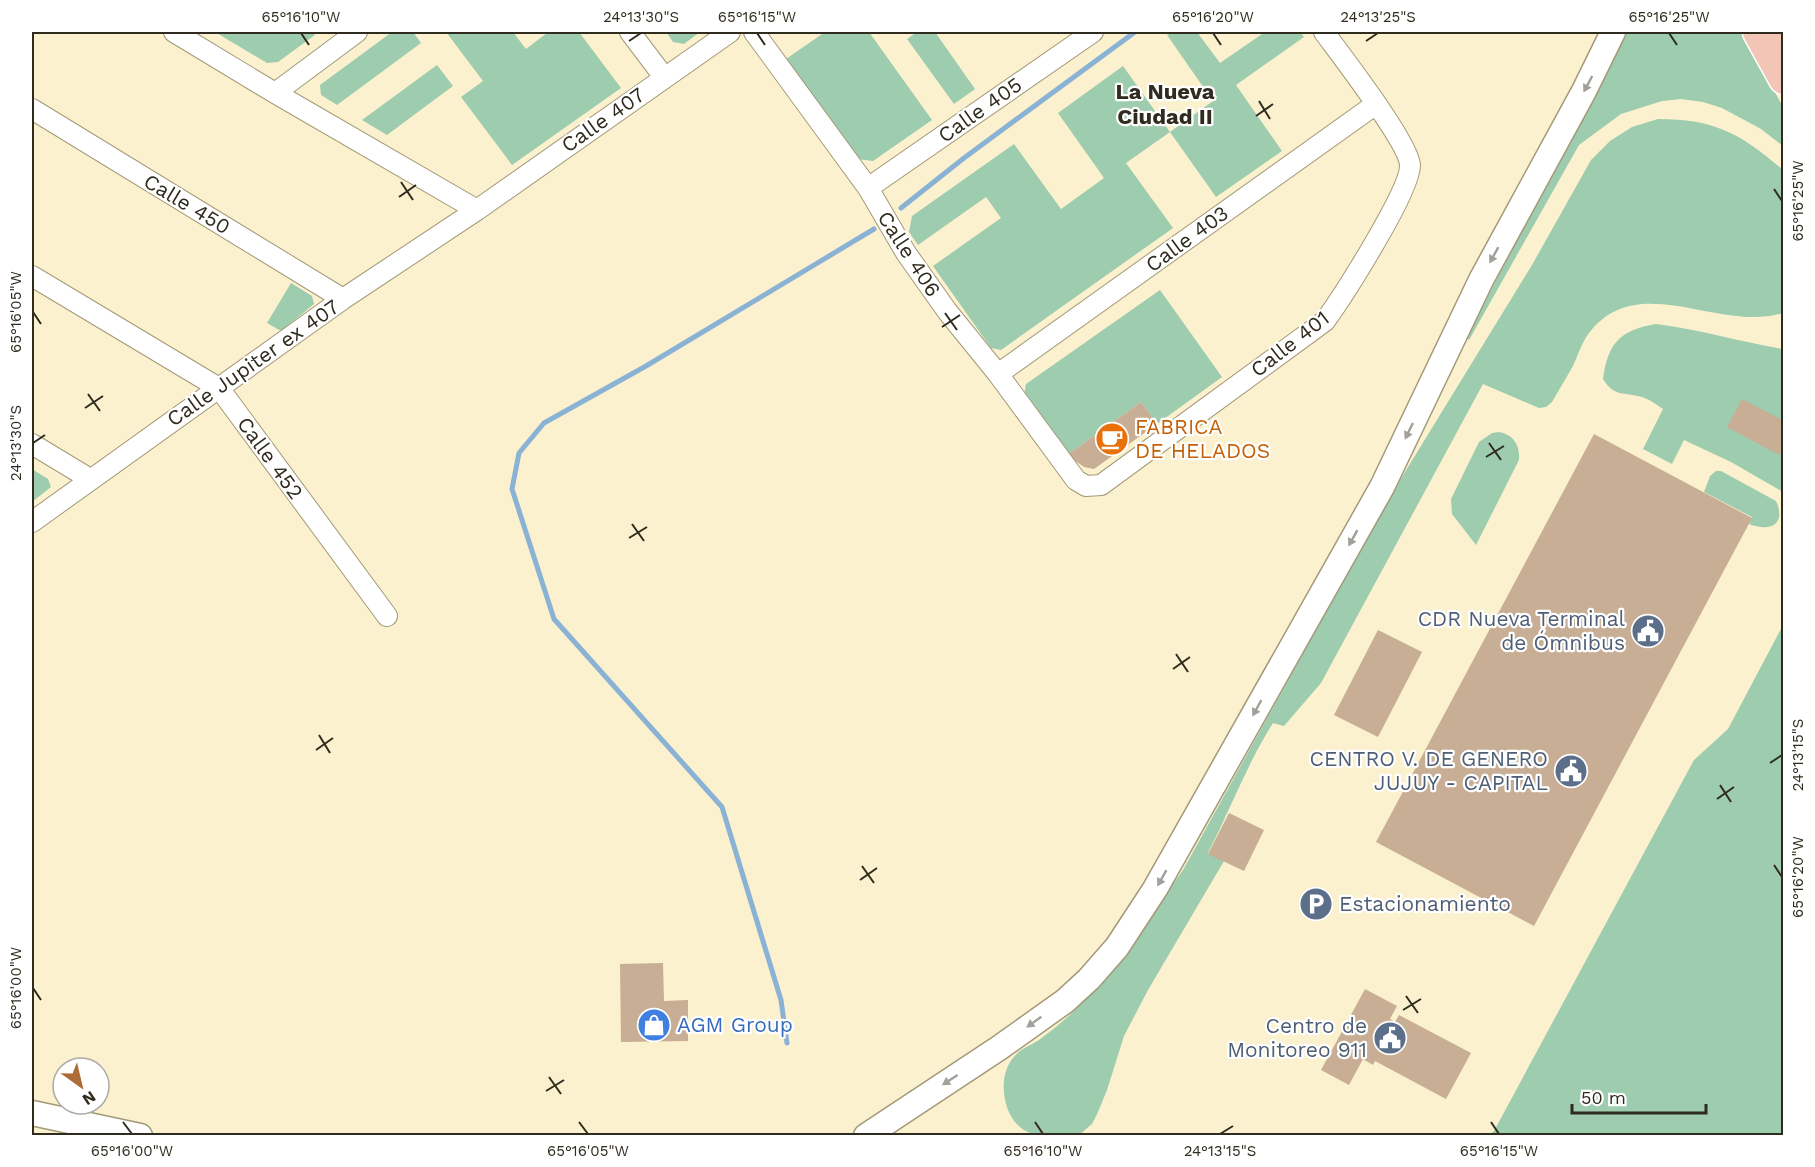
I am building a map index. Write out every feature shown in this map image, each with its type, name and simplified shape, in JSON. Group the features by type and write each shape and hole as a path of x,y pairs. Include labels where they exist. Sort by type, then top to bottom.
{"main road":[{"path":"1758,32 1784,79"}],"street":[{"path":"174,32 477,210"},
{"path":"275,93 357,32"},
{"path":"630,32 664,78"},
{"name":"Calle 407","path":"477,210 730,32"},
{"name":"Calle 406","path":"754,32 868,188 906,254 1076,480 1086,486 1101,485"},
{"name":"Calle 405","path":"868,188 1093,32"},
{"path":"1324,32 1376,104"},
{"path":"866,1136 999,1048 1065,1000 1089,979 1123,937 1155,889 1382,487 1481,280 1584,92 1613,32"},
{"name":"Calle 401","path":"1101,485 1325,321 1342,297 1404,188 1410,165 1405,150 1376,104"},
{"name":"Calle 403","path":"998,374 1376,104"},
{"name":"Calle 450","path":"32,110 344,299"},
{"name":"Calle Jupiter ex 407","path":"32,522 90,478 344,299 477,210"},
{"name":"Calle 452","path":"32,276 219,388 387,616"},
{"path":"32,444 90,478"},
{"path":"32,1113 140,1136"}],"green space":[{"path":"215,32 313,32 315,35 278,62 267,63"},
{"path":"392,32 413,32 421,43 337,105 321,95 320,85"},
{"path":"446,32 513,32 526,49 546,32 579,32 621,88 512,165 461,97 483,81"},
{"path":"666,32 700,32 684,44 673,42"},
{"path":"825,32 869,32 932,120 873,161 857,159 786,59"},
{"path":"917,32 935,32 975,89 954,104 907,39"},
{"path":"1172,32 1197,32 1220,63 1265,32 1300,32 1304,37 1236,85 1282,151 1216,197 1170,132 1213,101 1167,35"},
{"path":"1623,32 1742,32 1783,107 1783,146 1761,129 1722,108 1703,102 1681,99 1662,101 1621,114 1579,145 1469,340 1466,337 1616,55"},
{"path":"437,65 453,86 387,135 362,120"},
{"path":"1123,66 1170,132 1126,163 1173,228 1001,350 991,348 933,266 1001,218 986,197 918,245 909,232 912,216 1014,144 1061,209 1104,178 1058,113"},
{"path":"1658,119 1696,122 1726,131 1754,147 1783,170 1783,313 1758,317 1733,316 1680,306 1655,304 1631,306 1609,315 1589,333 1573,366 1552,402 1546,407 1539,408 1483,384 1321,683 1284,726 1273,723 1255,755 1208,853 1224,861 1148,990 1124,1036 1107,1090 1092,1124 1079,1135 1038,1135 1021,1128 1014,1121 1005,1102 1005,1076 1011,1061 1016,1054 1041,1039 1080,1006 1122,957 1183,870 1389,498 1532,265 1591,160 1610,141 1632,127"},
{"path":"291,283 312,296 314,304 281,331 267,323"},
{"path":"1160,290 1222,377 1157,424 1141,402 1067,455 1024,395 1026,384"},
{"path":"1656,324 1783,349 1783,492 1731,462 1684,440 1672,464 1643,449 1663,409 1645,398 1611,389 1603,379 1608,356 1618,340 1633,330"},
{"path":"1499,432 1509,436 1515,442 1519,460 1476,545 1452,514 1451,499 1479,442 1492,433"},
{"path":"32,469 48,479 51,487 32,502"},
{"path":"1716,471 1721,471 1776,501 1779,509 1778,521 1769,527 1749,524 1752,517 1704,492 1710,476"},
{"path":"1783,625 1783,1135 1489,1135 1494,1131 1694,760 1728,729"}],"building":[{"path":"1742,399 1784,421 1784,446 1779,455 1727,427"},
{"name":"FABRICA DE HELADOS","path":"1141,402 1157,424 1094,469 1084,467 1067,455"},
{"path":"1594,434 1752,518 1534,926 1376,842"},
{"path":"1378,630 1422,652 1378,737 1334,715"},
{"path":"1229,813 1264,830 1244,871 1208,854"},
{"path":"663,963 664,1001 688,1000 688,1041 621,1042 620,964"},
{"name":"Centro de Monitoreo 911","path":"1365,989 1397,1006 1390,1019 1395,1022 1399,1015 1471,1053 1446,1099 1375,1061 1373,1065 1363,1059 1349,1085 1321,1070"}],"waterway":[{"path":"901,208 964,158 1135,32"},
{"path":"787,1043 781,1000 722,807 554,619 512,489 519,453 544,423 646,366 874,229"}],"place":[{"name":"FABRICA DE HELADOS","path":"1112,439"},
{"name":"CDR Nueva Terminal de Ómnibus","path":"1648,631"},
{"name":"CENTRO V. DE GENERO JUJUY - CAPITAL","path":"1571,771"},
{"name":"Estacionamiento","path":"1316,904"},
{"name":"AGM Group","path":"654,1025"},
{"name":"Centro de Monitoreo 911","path":"1390,1038"}],"district":[{"name":"La Nueva Ciudad II","path":"1165,104"}]}
